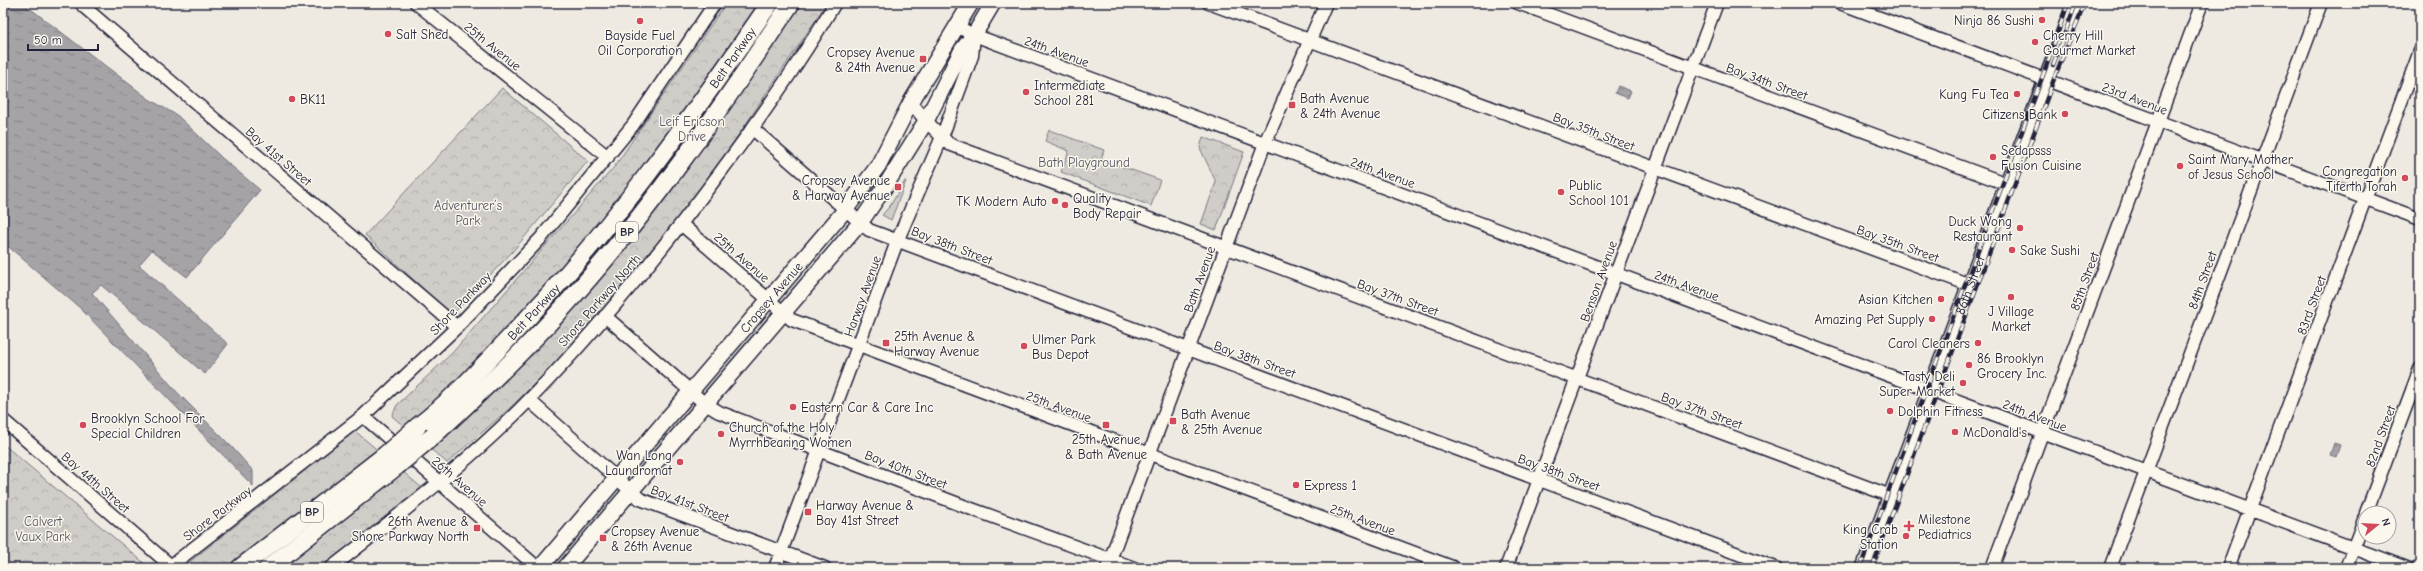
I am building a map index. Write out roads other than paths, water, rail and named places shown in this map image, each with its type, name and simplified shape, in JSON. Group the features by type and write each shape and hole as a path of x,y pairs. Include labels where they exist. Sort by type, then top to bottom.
{"highway":[{"name":"Belt Parkway","path":"268,568 390,461 417,427 499,349 583,258 664,154 770,3"},
{"name":"Belt Parkway","path":"240,568 390,461 433,436 560,311 604,261 644,211 726,101 791,3"}],"main road":[{"name":"Cropsey Avenue","path":"539,568 618,478 691,390 770,300 846,209 878,166 911,102 958,27 971,3"},
{"name":"Cropsey Avenue","path":"565,568 704,403 860,222 884,188 926,121 962,50 974,35 993,3"},
{"name":"86th Street","path":"1864,568 2075,3"}],"street":[{"name":"25th Avenue","path":"416,3 608,157"},
{"name":"Shore Parkway","path":"170,567 363,416 457,327 541,238 608,157 633,125 715,3"},
{"name":"Shore Parkway North","path":"331,568 440,482 529,400 606,316 682,224 753,129 835,3"},
{"name":"Bay 35th Street","path":"1210,3 1970,285"},
{"name":"Bath Avenue","path":"1108,563 1265,143 1326,3"},
{"name":"Bay 34th Street","path":"1518,3 2007,184"},
{"name":"Benson Avenue","path":"1506,568 1717,3"},
{"name":"23rd Avenue","path":"1840,3 2420,219"},
{"name":"85th Street","path":"1992,568 2202,3"},
{"name":"84th Street","path":"2110,568 2321,3"},
{"name":"Bay 41st Street","path":"84,6 457,327"},
{"name":"24th Avenue","path":"958,27 974,35 2407,568"},
{"name":"Harway Avenue","path":"775,568 898,240 942,137 972,56 974,35"},
{"name":"83rd Street","path":"2228,568 2420,51"},
{"name":"Bay 37th Street","path":"911,102 926,121 949,144 1891,496"},
{"name":"Bay 38th Street","path":"753,129 869,230 1776,568"},
{"name":"25th Avenue","path":"682,224 792,320 858,346 1455,568"},
{"name":"Bay 40th Street","path":"606,316 704,403 719,412 1108,563 1134,568"},
{"name":"82nd Street","path":"2369,505 2420,369"},
{"name":"Bay 41st Street","path":"529,400 640,499 825,568"},
{"name":"26th Avenue","path":"363,416 539,568"},
{"name":"Bay 44th Street","path":"3,420 170,567"},
{"path":"2346,568 2357,537"}],"water":[{"path":"3,3 23,3 149,99 178,116 222,158 260,190 187,277 152,250 139,265 228,344 205,374 101,285 92,293 177,392 231,446 253,471 253,486 81,309 3,242"},
{"path":"1618,86 1631,91 1628,98 1615,93"},
{"path":"2334,443 2340,445 2336,457 2330,455"}],"railway":[{"path":"1860,568 2046,67 2068,3"},
{"path":"2053,65 2076,3"},
{"path":"1872,568 2057,71 2085,3"}],"place":[{"name":"Ninja 86 Sushi","path":"2042,20"},
{"name":"Bayside Fuel Oil Corporation","path":"640,21"},
{"name":"Salt Shed","path":"388,34"},
{"name":"Cherry Hill Gourmet Market","path":"2035,42"},
{"name":"Cropsey Avenue & 24th Avenue","path":"923,59"},
{"name":"Intermediate School 281","path":"1026,92"},
{"name":"Kung Fu Tea","path":"2017,94"},
{"name":"BK11","path":"292,99"},
{"name":"Bath Avenue & 24th Avenue","path":"1292,105"},
{"name":"Citizens Bank","path":"2065,114"},
{"name":"Sedapsss Fusion Cuisine","path":"1993,157"},
{"name":"Saint Mary Mother of Jesus School","path":"2180,166"},
{"name":"Congregation Tiferth Torah","path":"2405,178"},
{"name":"Cropsey Avenue & Harway Avenue","path":"898,187"},
{"name":"Public School 101","path":"1561,192"},
{"name":"TK Modern Auto","path":"1055,201"},
{"name":"Quality Body Repair","path":"1065,205"},
{"name":"Duck Wong Restaurant","path":"2020,228"},
{"name":"Sake Sushi","path":"2012,250"},
{"name":"J Village Market","path":"2011,297"},
{"name":"Asian Kitchen","path":"1941,299"},
{"name":"Amazing Pet Supply","path":"1932,319"},
{"name":"25th Avenue & Harway Avenue","path":"886,343"},
{"name":"Carol Cleaners","path":"1978,343"},
{"name":"Ulmer Park Bus Depot","path":"1024,346"},
{"name":"86 Brooklyn Grocery Inc.","path":"1969,365"},
{"name":"Tasty Deli Super Market","path":"1963,383"},
{"name":"Eastern Car & Care Inc","path":"793,407"},
{"name":"Dolphin Fitness","path":"1890,411"},
{"name":"Bath Avenue & 25th Avenue","path":"1173,421"},
{"name":"Brooklyn School For Special Children","path":"83,425"},
{"name":"25th Avenue & Bath Avenue","path":"1106,425"},
{"name":"McDonald's","path":"1955,432"},
{"name":"Church of the Holy Myrrhbearing Women","path":"721,434"},
{"name":"Wan Long Laundromat","path":"680,462"},
{"name":"Express 1","path":"1296,485"},
{"name":"Harway Avenue & Bay 41st Street","path":"808,512"},
{"name":"Milestone Pediatrics","path":"1909,526"},
{"name":"26th Avenue & Shore Parkway North","path":"477,528"},
{"name":"King Crab Station","path":"1906,536"},
{"name":"Cropsey Avenue & 26th Avenue","path":"603,538"}],"park label":[{"name":"Leif Ericson Drive","path":"692,128"},
{"name":"Bath Playground","path":"1084,162"},
{"name":"Adventurer’s Park","path":"468,212"},
{"name":"Calvert Vaux Park","path":"43,528"}]}
